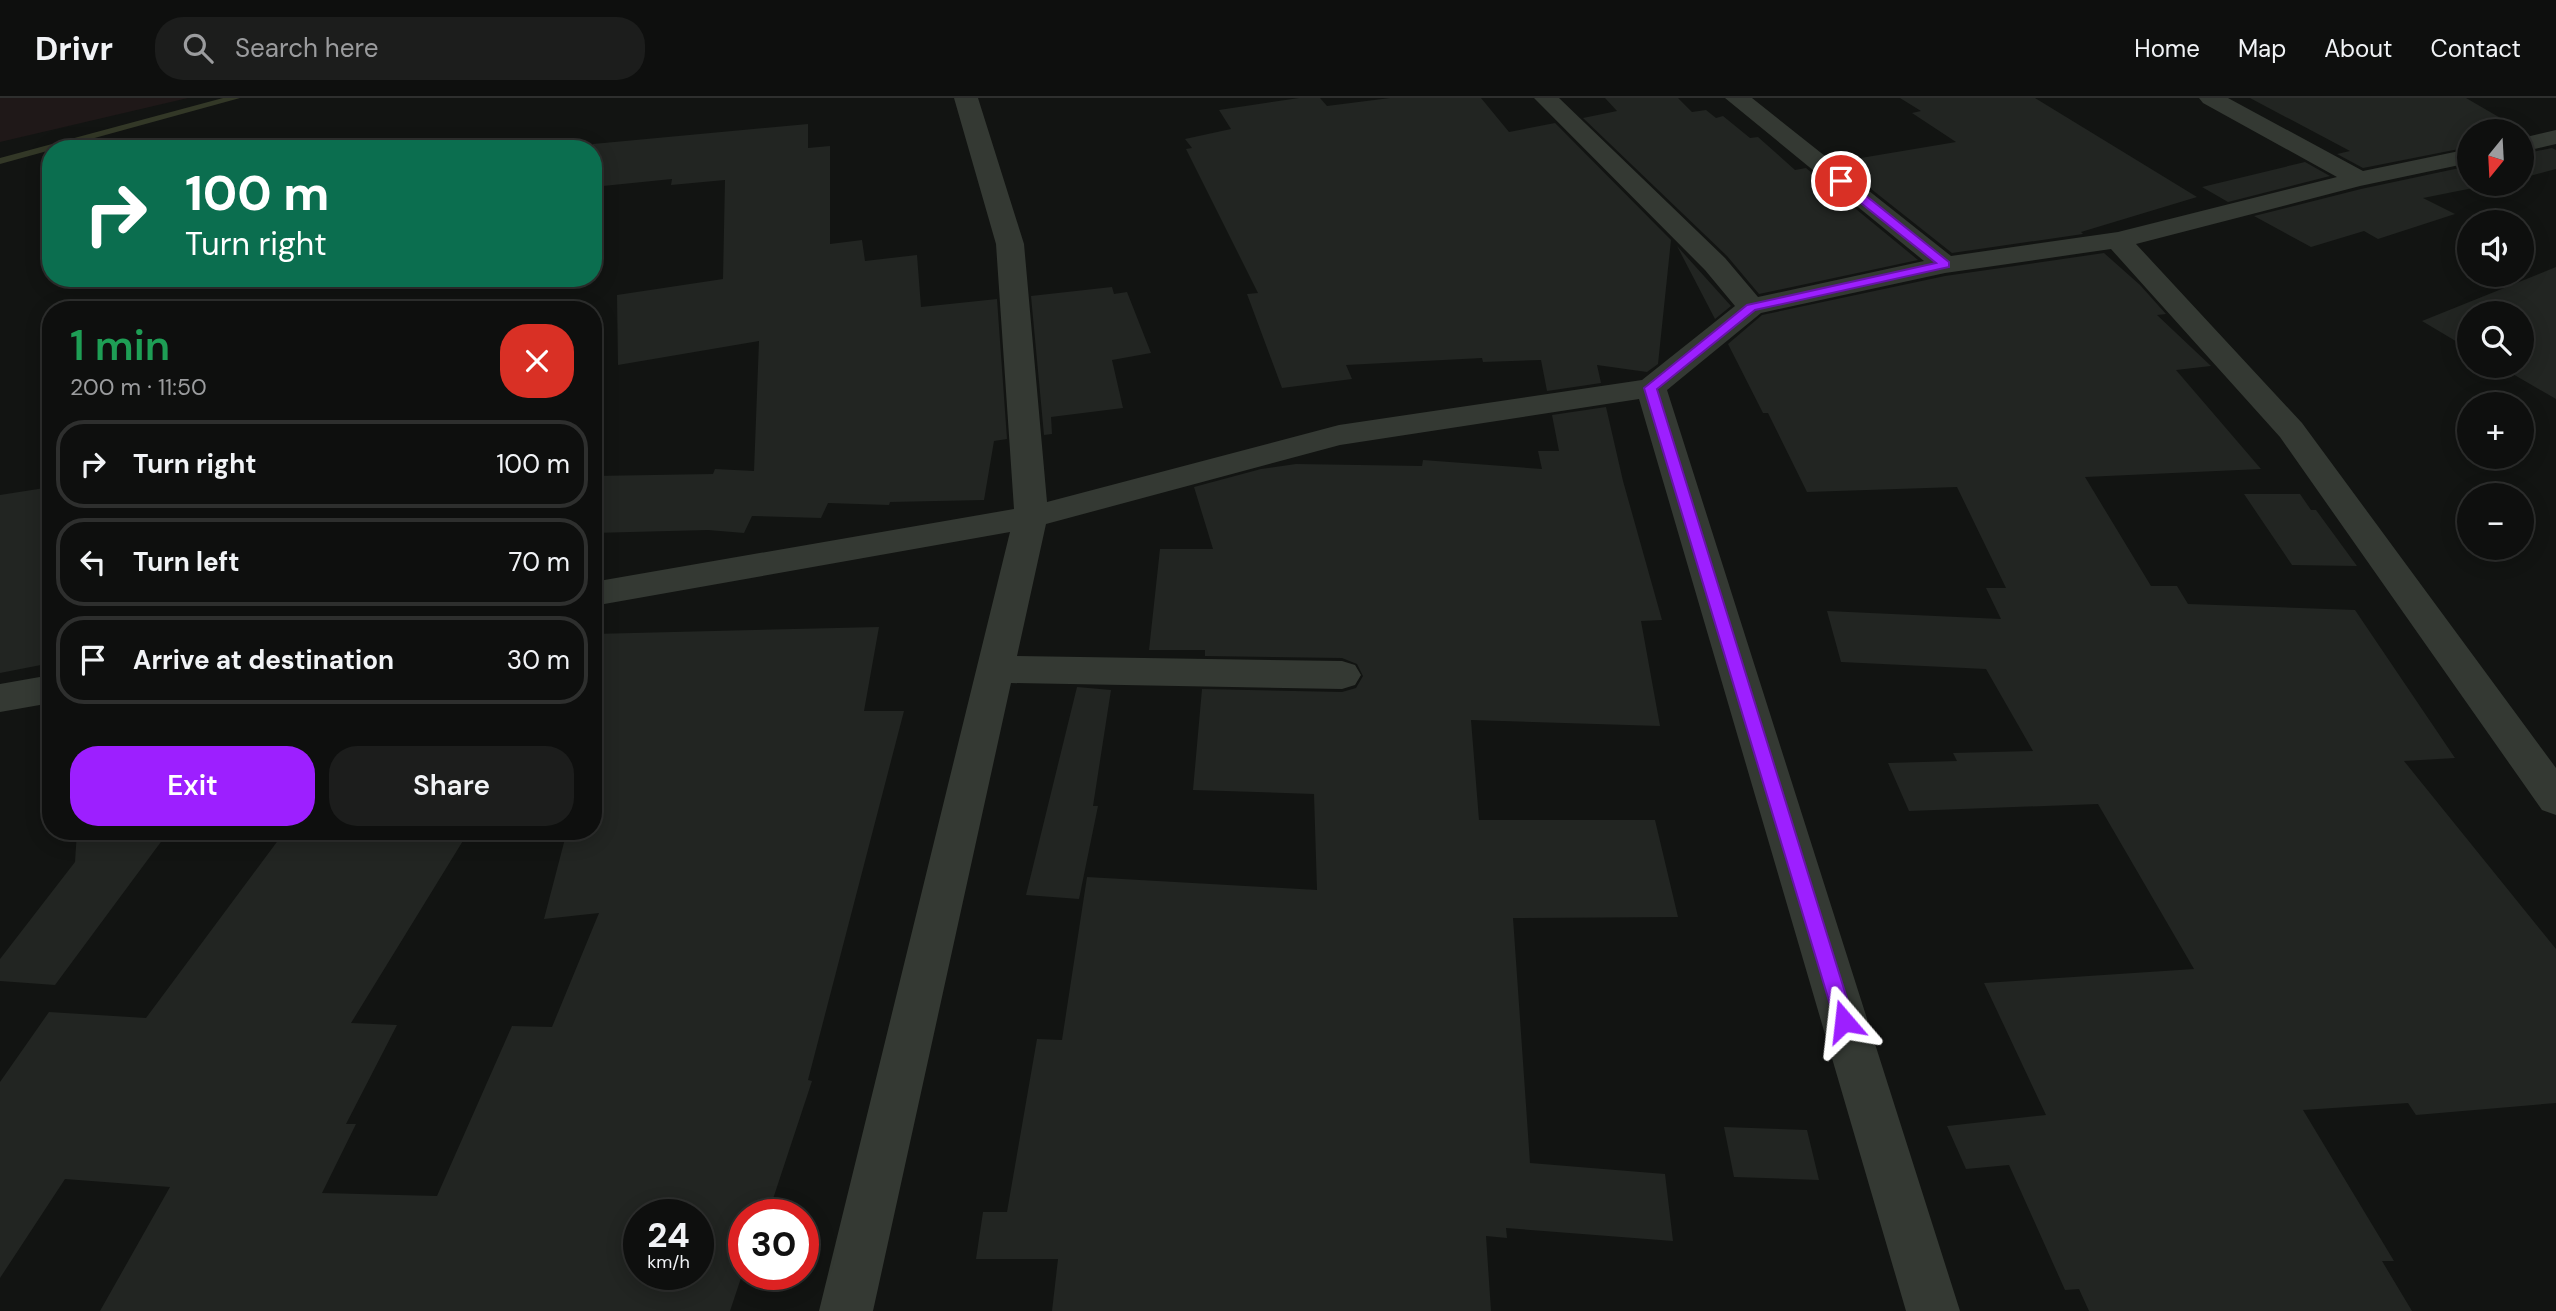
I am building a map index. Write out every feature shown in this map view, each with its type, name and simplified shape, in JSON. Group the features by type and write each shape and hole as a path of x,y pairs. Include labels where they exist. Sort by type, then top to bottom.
{"street":[{"path":"846,1311 1031,517 1010,244 966,98"},
{"path":"1546,98 1715,264 1751,307"},
{"path":"1737,98 1945,265"},
{"path":"2211,98 2359,179"},
{"path":"2534,142 2556,136"},
{"path":"602,592 1031,517 1339,435 1651,388 1751,307 1945,265 2118,240 2359,179 2457,159"},
{"path":"2118,240 2291,430 2556,799"},
{"path":"1651,388 1933,1311"},
{"path":"996,668 1342,675"},
{"path":"0,698 42,691"}],"shaded area":[{"path":"0,98 188,98 0,142"}],"building":[{"path":"1299,98 1320,98 1327,106 1390,98 1481,98 1509,132 1555,123 1671,240 1658,364 1647,372 1597,365 1601,383 1547,391 1541,360 1483,362 1482,358 1346,365 1352,379 1282,388 1247,294 1258,293 1186,149 1192,148 1185,139 1231,129 1219,110"},
{"path":"1605,98 1678,98 1692,112 1706,110 1716,118 1723,116 1750,138 1758,137 1795,170 1806,168 1918,260 1759,294 1727,256 1583,118 1617,111"},
{"path":"1900,98 2035,98 2197,197 2081,232 2083,234 1952,253 1837,162 1956,142 1912,113 1921,111"},
{"path":"2250,98 2466,98 2502,119 2457,119 2457,149 2363,168 2337,154 2350,151"},
{"path":"808,124 808,148 830,146 830,244 862,240 865,261 917,255 921,307 997,299 1007,439 994,441 984,500 890,502 889,505 828,503 821,518 752,516 744,533 708,530 602,533 602,476 713,474 715,469 754,471 759,341 618,365 617,295 723,279 725,180 671,185 672,179 602,186 602,143"},
{"path":"2552,148 2556,150 2556,169 2534,175 2534,152"},
{"path":"2305,162 2330,176 2228,202 2202,187"},
{"path":"2457,169 2457,191 2423,198 2455,214 2378,239 2364,231 2311,247 2254,216"},
{"path":"1677,246 1731,306 1715,319"},
{"path":"2104,253 2140,285 2166,314 2157,315 2211,366 2176,370 2261,469 2085,477 2151,586 2177,586 2188,604 2355,610 2455,758 2404,761 2556,949 2556,1103 2416,1115 2408,1103 2303,1110 2394,1261 2382,1261 2412,1311 2089,1311 2079,1289 2065,1290 2009,1165 1966,1169 1947,1126 2046,1115 1984,983 2194,969 2098,804 1909,811 1888,763 1957,761 1953,753 2033,751 1986,669 1841,662 1827,611 2001,619 1986,588 2006,588 1957,487 1807,492 1768,413 1763,413 1728,344 1762,315 1945,276"},
{"path":"2556,267 2556,399 2520,378 2534,378 2534,301 2472,301 2506,287 2534,287 2534,276"},
{"path":"1112,287 1114,294 1127,292 1151,353 1112,360 1123,408 1051,417 1052,434 1044,435 1031,296"},
{"path":"2457,307 2457,342 2422,321"},
{"path":"1606,407 1623,481 1662,620 1641,621 1660,726 1471,720 1479,820 1655,820 1678,917 1513,918 1530,1163 1665,1174 1673,1241 1506,1228 1507,1238 1486,1236 1491,1311 1052,1311 1058,1259 976,1259 983,1212 1007,1212 1037,1039 1062,1040 1087,877 1317,890 1314,794 1193,790 1202,689 1342,692 1356,688 1363,676 1357,664 1342,658 1205,656 1205,650 1149,650 1160,549 1213,549 1194,487 1261,469 1296,464 1422,466 1423,460 1542,469 1538,451 1559,451 1552,415"},
{"path":"42,488 42,665 0,673 0,495"},
{"path":"2244,494 2300,494 2311,510 2316,510 2357,566 2292,565"},
{"path":"879,627 864,711 904,711 808,1080 812,1081 773,1199 728,1199 728,1290 737,1290 730,1311 100,1311 170,1187 65,1179 0,1278 0,1082 49,1012 146,1018 278,840 463,840 351,1023 397,1025 346,1124 356,1124 322,1193 437,1196 512,1026 552,1027 599,913 544,919 565,840 602,840 602,634"},
{"path":"1077,687 1111,690 1093,806 1098,806 1079,899 1026,895"},
{"path":"76,840 162,840 55,985 0,981 0,959 75,862"},
{"path":"1724,1127 1807,1130 1819,1180 1734,1177"}],"waterway":[{"path":"78,140 235,98"},
{"path":"0,161 42,150"}],"route":[{"path":"1841,181 1945,265 1751,307 1651,388 1844,1021"}]}
